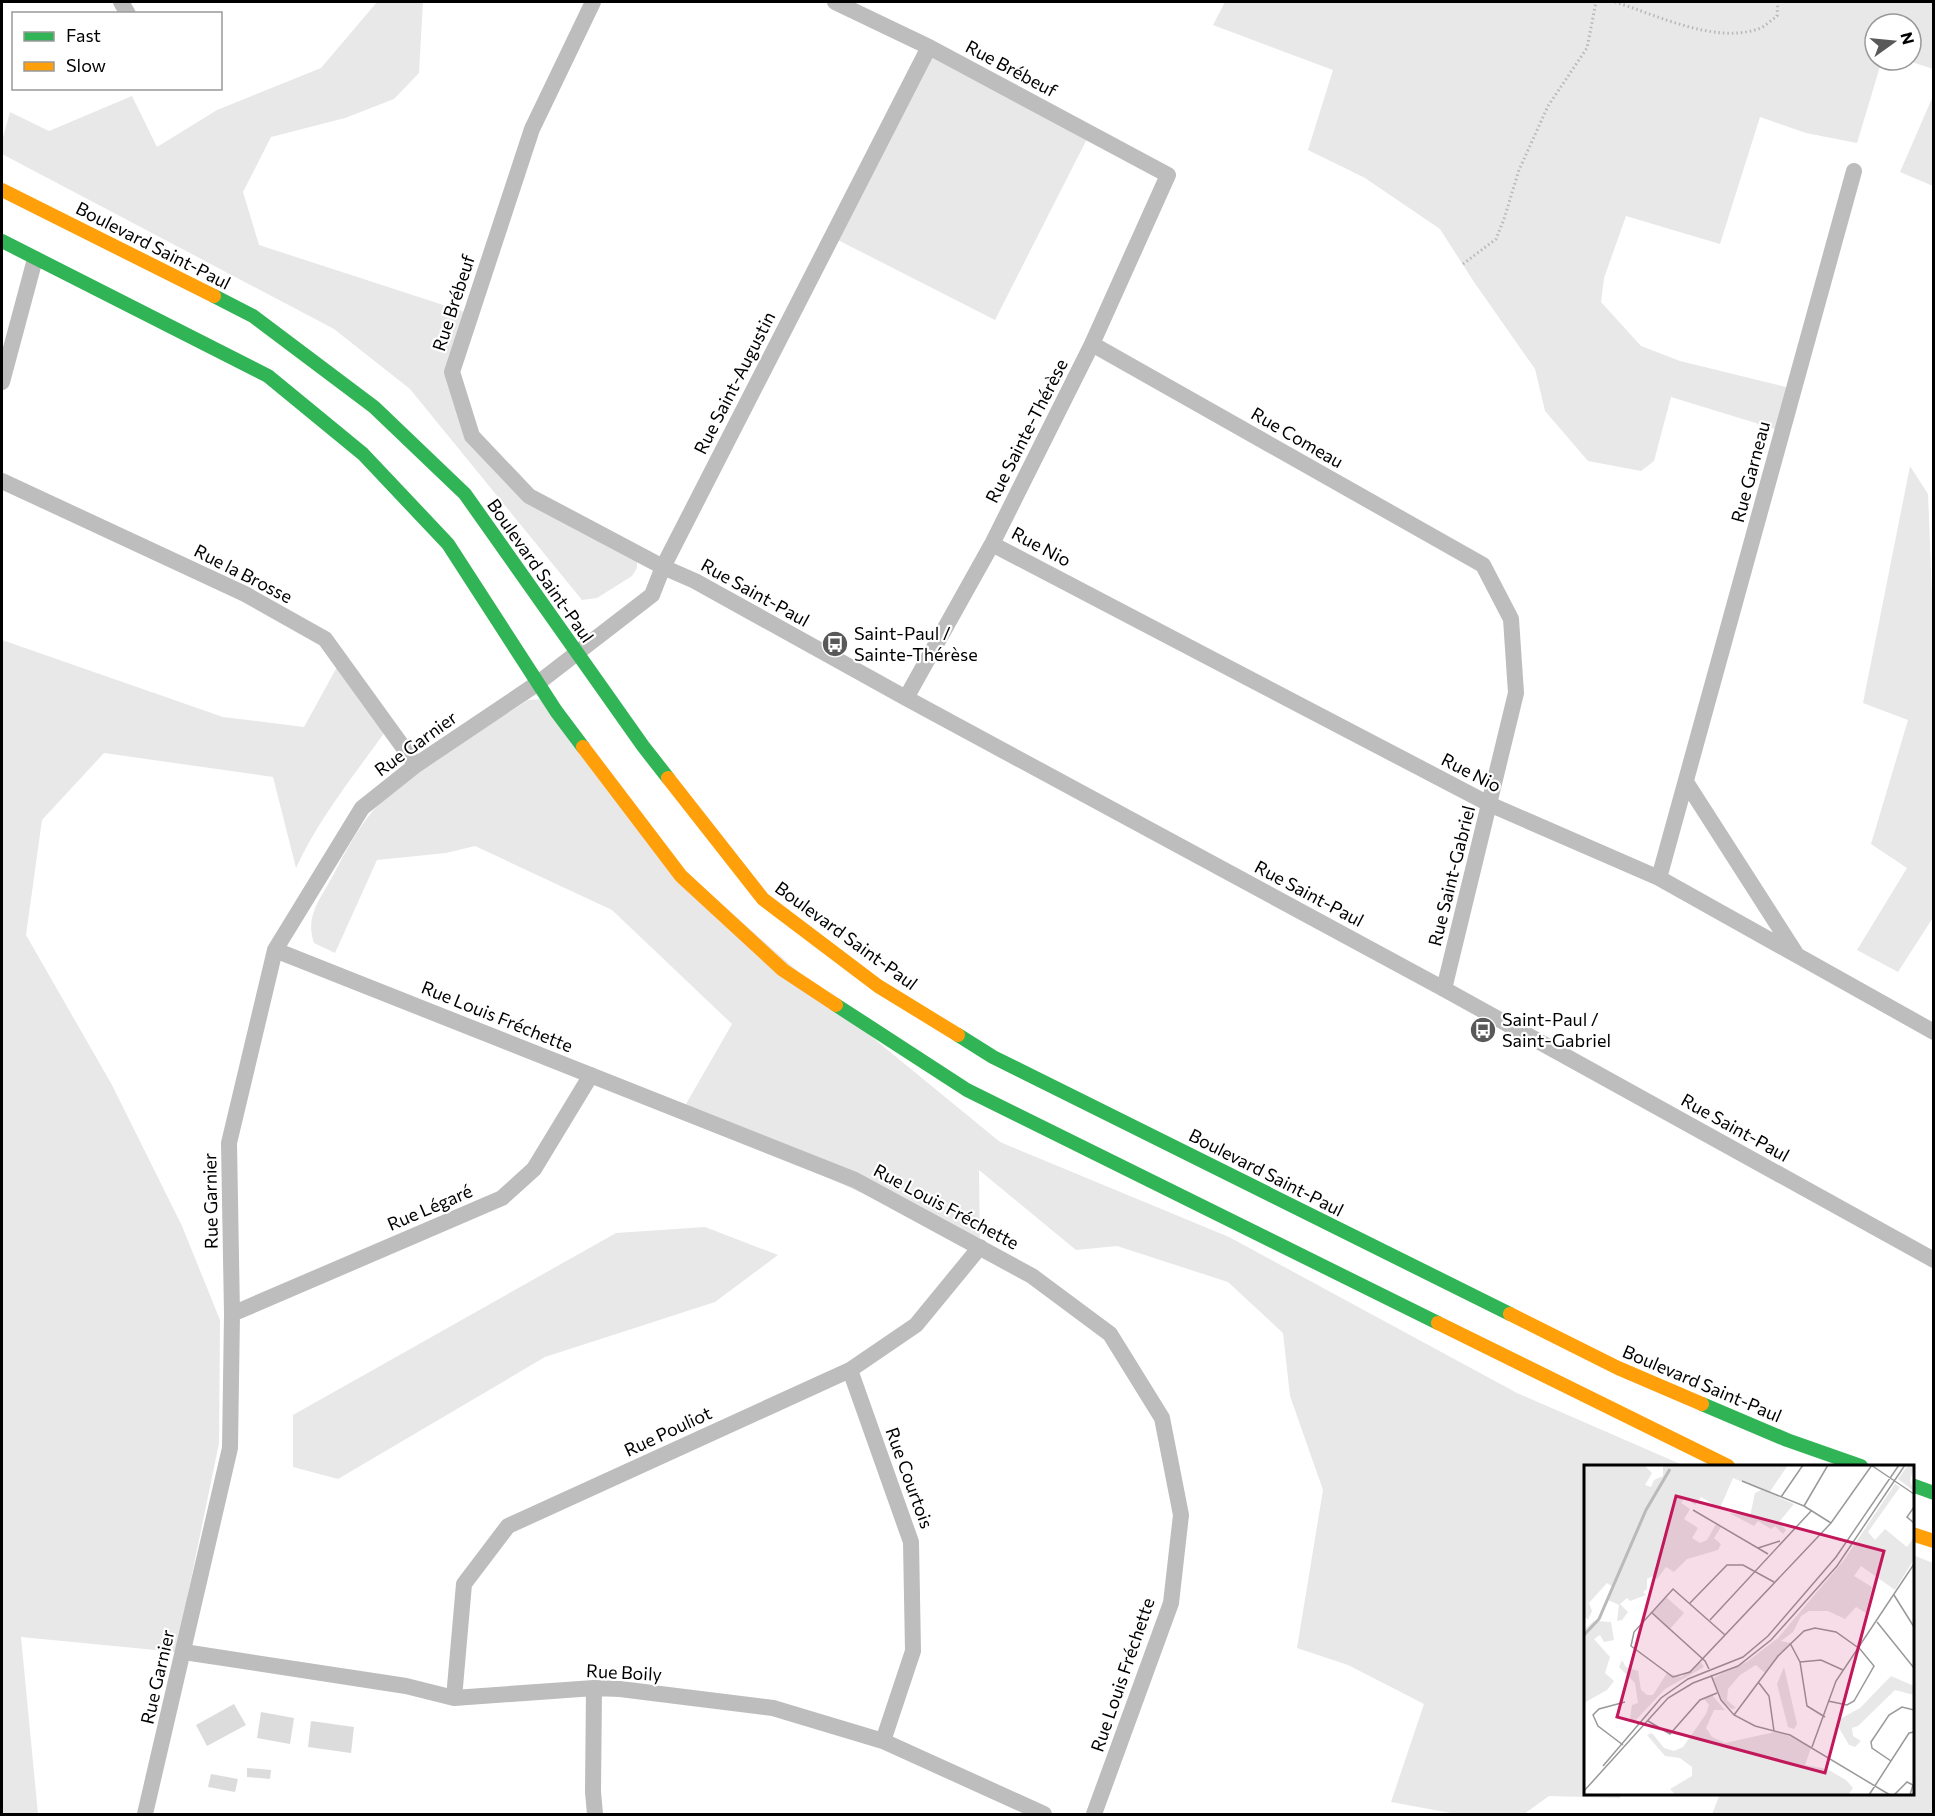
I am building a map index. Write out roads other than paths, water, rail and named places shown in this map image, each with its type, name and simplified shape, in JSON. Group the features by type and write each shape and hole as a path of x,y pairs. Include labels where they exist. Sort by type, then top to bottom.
{"main road":[{"name":"Boulevard Saint-Paul","path":"2,190 253,316 374,407 465,494 643,746 763,899 878,986 993,1057 1618,1368 1787,1440 1856,1465"},
{"path":"2,241 35,260 268,376 363,454 448,544 531,687 556,711 681,876 783,970 967,1090 1724,1465"},
{"path":"1914,1486 1934,1493"},
{"path":"1914,1535 1934,1541"}],"street":[{"name":"Rue Brébeuf","path":"593,2 532,129 452,372 472,436 529,496 663,567"},
{"name":"Rue Brébeuf","path":"835,2 928,47 1168,175"},
{"name":"Rue Saint-Augustin","path":"531,687 652,595 663,567 928,47"},
{"name":"Rue Garneau","path":"1659,878 1854,171"},
{"name":"Rue Sainte-Thérèse","path":"906,698 992,544 1092,344 1168,175"},
{"path":"2,382 35,260"},
{"name":"Rue Comeau","path":"1092,344 1483,565"},
{"name":"Rue la Brosse","path":"2,481 245,594 325,639 416,765"},
{"name":"Rue Nio","path":"992,544 1489,804 1659,878 1934,1032"},
{"name":"Rue Saint-Gabriel","path":"1444,989 1516,693 1511,620 1483,565"},
{"name":"Rue Saint-Paul","path":"663,567 695,581 906,698 1444,989 1934,1260"},
{"name":"Rue Garnier","path":"145,1815 230,1448 232,1314 229,1143 275,950 362,808 416,765 531,687"},
{"path":"1686,782 1797,956"},
{"name":"Rue Louis Fréchette","path":"275,950 855,1180 1032,1276 1110,1334 1162,1419 1181,1515 1171,1603 1094,1815"},
{"name":"Rue Légaré","path":"232,1314 502,1198 534,1169 591,1075"},
{"name":"Rue Pouliot","path":"454,1698 464,1584 508,1526 850,1370 916,1325 980,1247"},
{"name":"Rue Courtois","path":"850,1370 911,1542 913,1651 883,1741"},
{"name":"Rue Boily","path":"184,1652 406,1686 454,1698 594,1688 620,1689 773,1708 883,1741 1044,1815"},
{"path":"594,1688 593,1792 595,1815"}],"place":[{"name":"Saint-Paul / Sainte-Thérèse","path":"835,644"},
{"name":"Saint-Paul / Saint-Gabriel","path":"1483,1030"}]}
